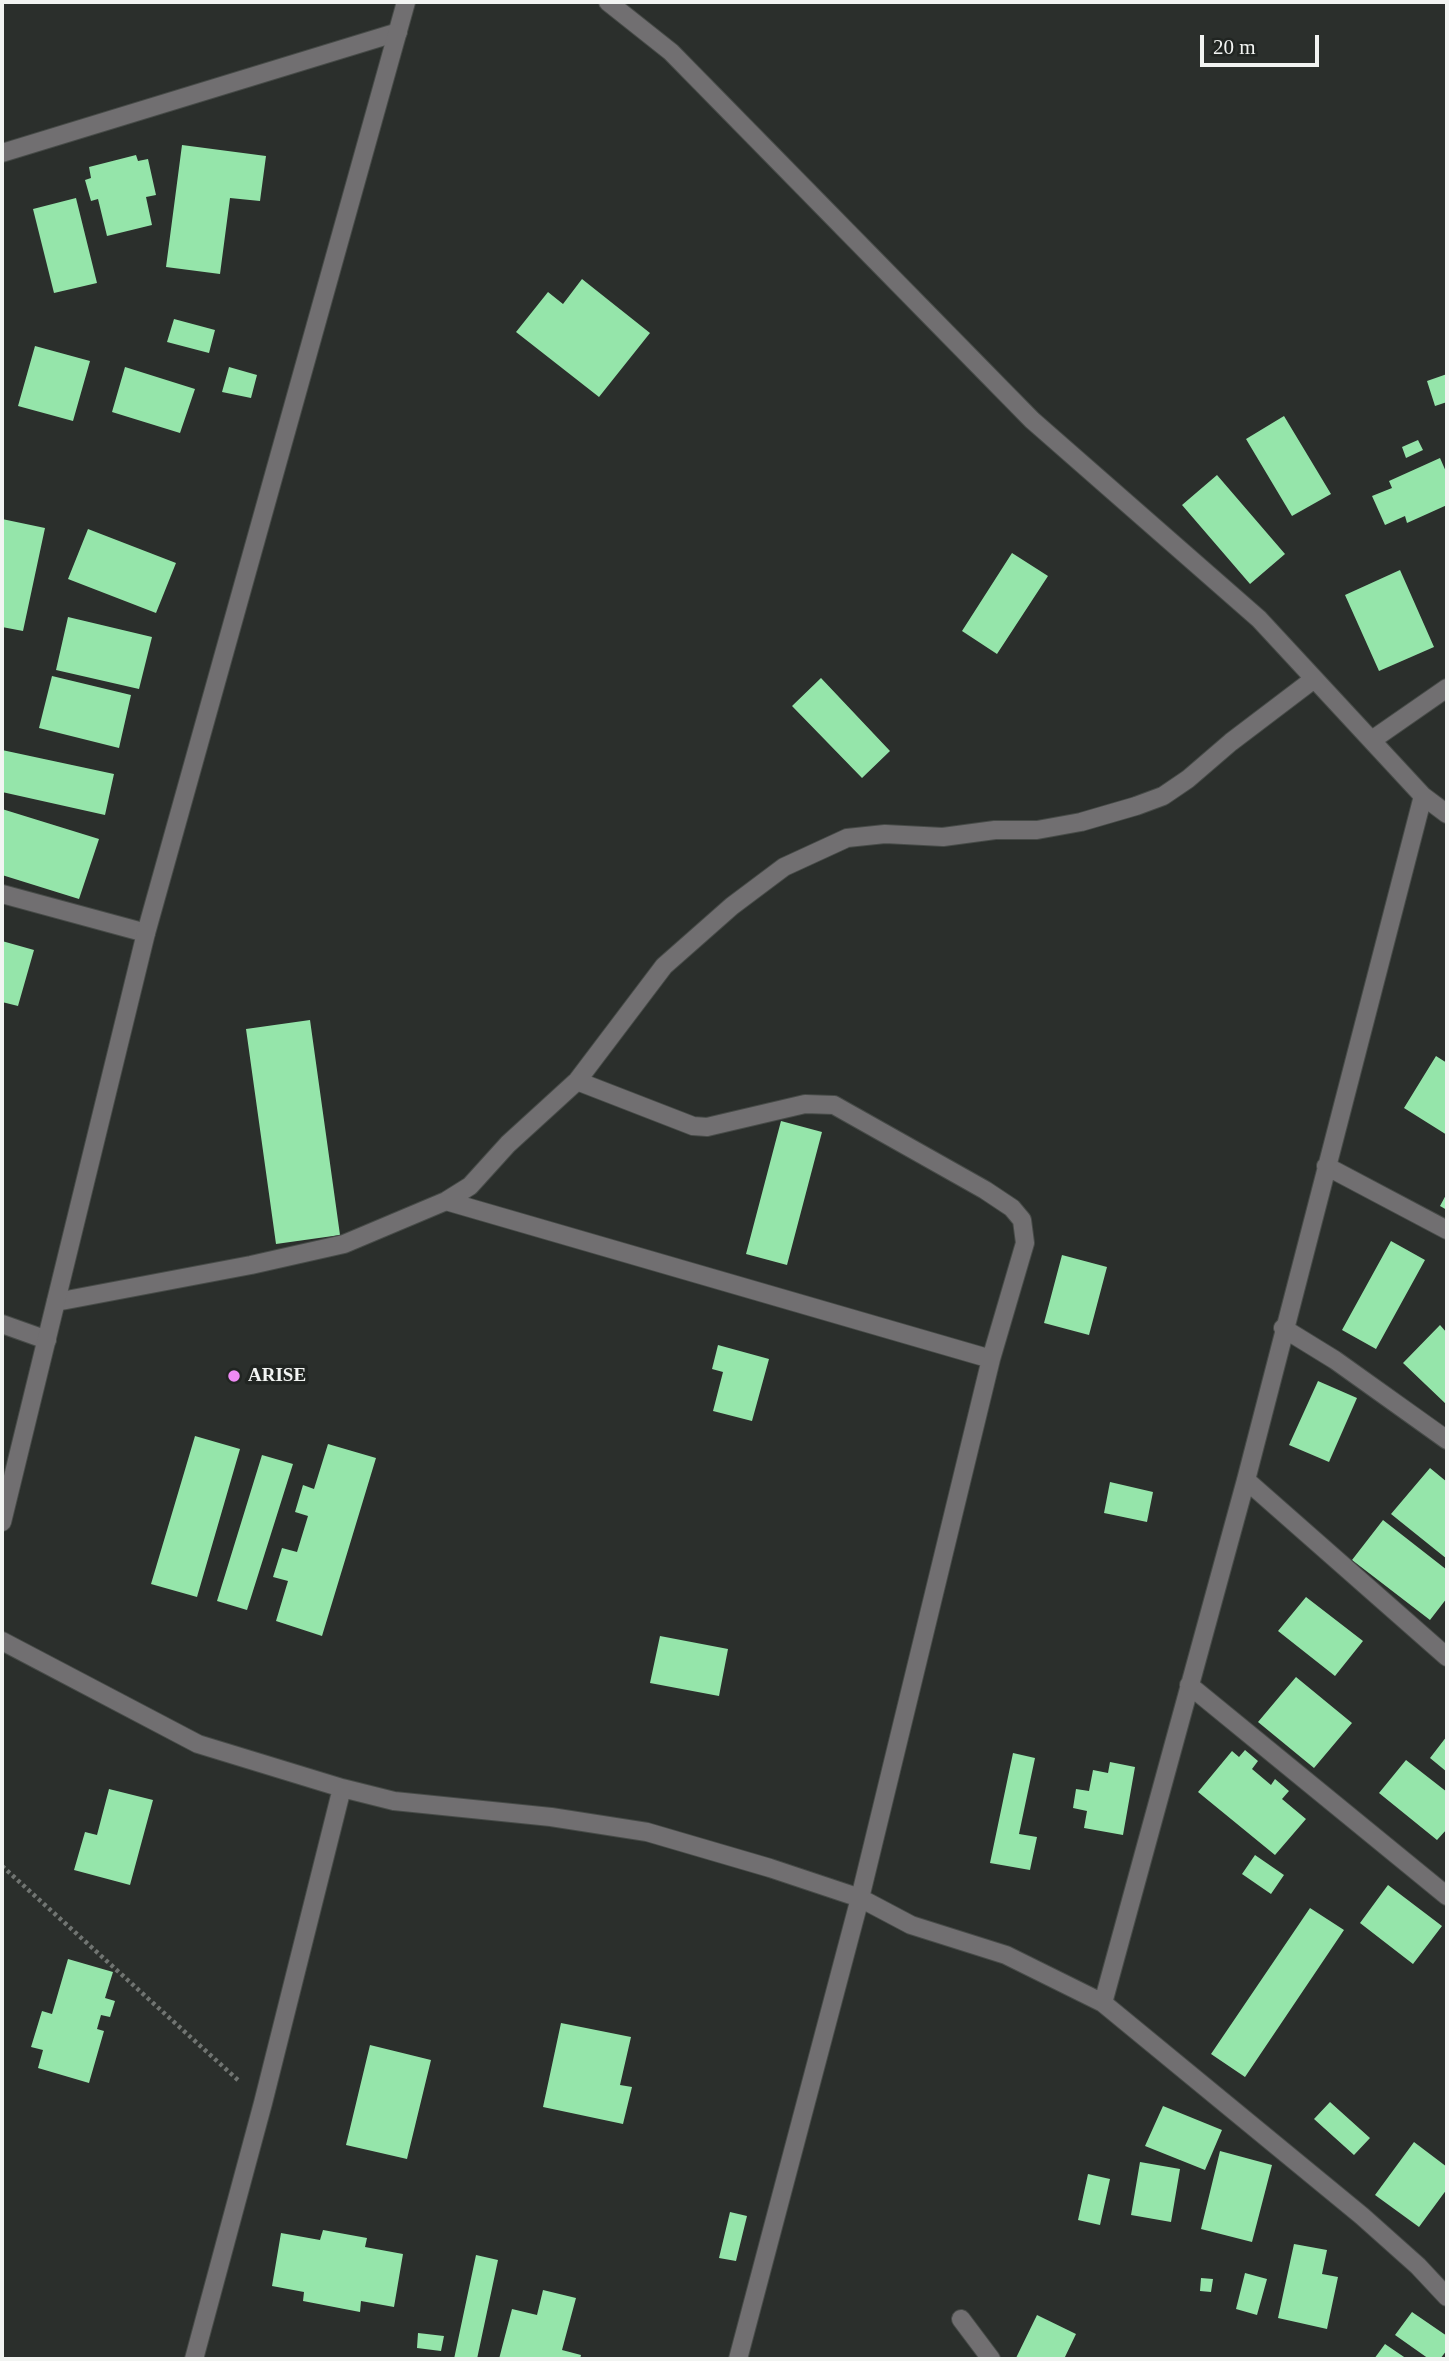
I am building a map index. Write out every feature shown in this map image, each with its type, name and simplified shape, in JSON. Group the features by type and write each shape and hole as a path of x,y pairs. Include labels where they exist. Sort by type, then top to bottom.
{"street":[{"path":"2,1522 146,933 406,2"},
{"path":"608,2 671,52 1032,421 1259,619 1423,796 1447,814"},
{"path":"2,153 398,32"},
{"path":"56,1302 251,1265 344,1244 446,1201 470,1186 508,1144 577,1081 664,966 732,906 784,867 846,838 885,834 943,837 995,830 1037,830 1081,822 1136,806 1163,796 1188,779 1314,678"},
{"path":"1372,740 1447,688"},
{"path":"1103,2003 1246,1480 1283,1328 1423,796"},
{"path":"2,894 146,933"},
{"path":"577,1081 693,1126 707,1127 805,1104 834,1105 1012,1208 1022,1220 1025,1243 991,1359 860,1898 738,2359"},
{"path":"1326,1166 1447,1230"},
{"path":"446,1201 991,1359"},
{"path":"2,1324 47,1340"},
{"path":"1283,1328 1335,1360 1447,1440"},
{"path":"1246,1480 1447,1657"},
{"path":"2,1641 198,1744 394,1801 551,1817 647,1832 860,1898 911,1925 1006,1955 1103,2003 1362,2216 1418,2266 1447,2297"},
{"path":"1189,1685 1447,1896"},
{"path":"194,2359 263,2103 342,1788"},
{"path":"961,2319 991,2359"}],"path":[{"path":"2,1866 263,2103"}],"building":[{"path":"182,145 266,156 260,201 230,198 220,274 166,267"},
{"path":"136,155 138,161 148,159 156,195 146,197 152,225 107,236 98,199 91,201 85,180 91,178 89,167"},
{"path":"76,198 97,283 54,293 33,209"},
{"path":"582,279 650,333 599,397 516,332 548,292 563,304"},
{"path":"174,319 215,330 209,353 167,342"},
{"path":"35,346 90,361 73,421 18,406"},
{"path":"125,367 195,389 180,433 112,412"},
{"path":"229,367 257,375 251,398 222,392"},
{"path":"1447,374 1447,402 1435,406 1427,381"},
{"path":"1284,416 1331,494 1292,516 1246,439"},
{"path":"1418,440 1423,450 1406,458 1402,447"},
{"path":"1440,458 1447,474 1447,505 1407,523 1405,516 1385,525 1372,496 1392,488 1389,481"},
{"path":"1217,475 1285,554 1250,584 1182,505"},
{"path":"2,519 45,528 23,631 2,627"},
{"path":"88,529 176,563 156,613 68,579"},
{"path":"1012,553 1048,576 997,654 962,631"},
{"path":"1400,570 1434,647 1379,671 1345,595"},
{"path":"68,617 152,637 139,689 56,670"},
{"path":"52,676 131,695 119,748 39,728"},
{"path":"821,678 890,751 862,778 792,706"},
{"path":"2,750 114,774 105,815 2,792"},
{"path":"2,809 99,839 79,899 2,875"},
{"path":"2,941 34,950 18,1006 2,1002"},
{"path":"310,1020 340,1235 276,1244 246,1029"},
{"path":"1436,1056 1447,1063 1447,1135 1404,1108"},
{"path":"781,1121 822,1132 787,1265 746,1254"},
{"path":"1447,1193 1447,1210 1440,1206"},
{"path":"1391,1241 1425,1260 1376,1349 1342,1330"},
{"path":"1062,1255 1107,1267 1089,1335 1044,1323"},
{"path":"1440,1325 1447,1333 1447,1405 1403,1363"},
{"path":"718,1345 769,1359 752,1421 713,1411 723,1372 712,1369"},
{"path":"1318,1381 1357,1398 1329,1462 1289,1445"},
{"path":"195,1436 240,1449 197,1597 151,1584"},
{"path":"328,1444 376,1458 322,1636 276,1621 288,1581 273,1577 282,1548 297,1552 308,1516 295,1512 303,1485 314,1489"},
{"path":"262,1455 293,1464 247,1610 217,1601"},
{"path":"1430,1468 1447,1482 1447,1559 1391,1514"},
{"path":"1110,1482 1153,1492 1147,1522 1104,1513"},
{"path":"1383,1520 1447,1570 1447,1598 1430,1620 1352,1560"},
{"path":"1306,1597 1363,1641 1335,1676 1278,1631"},
{"path":"660,1636 728,1649 719,1696 650,1683"},
{"path":"1296,1677 1352,1723 1314,1768 1258,1722"},
{"path":"1447,1736 1447,1772 1430,1758"},
{"path":"1245,1750 1258,1761 1252,1769 1271,1785 1275,1779 1289,1791 1282,1799 1306,1819 1275,1855 1198,1792 1232,1751 1239,1757"},
{"path":"1013,1753 1035,1758 1019,1834 1037,1837 1030,1870 990,1863"},
{"path":"1406,1760 1447,1792 1447,1829 1437,1840 1379,1793"},
{"path":"1110,1762 1135,1767 1123,1835 1084,1828 1087,1811 1073,1808 1076,1789 1089,1791 1093,1770 1108,1773"},
{"path":"109,1789 153,1800 130,1885 74,1870 85,1832 97,1835"},
{"path":"1255,1855 1284,1875 1271,1894 1242,1874"},
{"path":"1388,1885 1442,1926 1413,1964 1360,1923"},
{"path":"1310,1908 1344,1930 1245,2077 1211,2054"},
{"path":"68,1959 113,1972 105,1998 115,2001 110,2017 101,2015 97,2029 104,2031 89,2083 38,2068 43,2050 31,2047 42,2011 52,2014"},
{"path":"561,2023 631,2037 620,2085 632,2087 623,2124 543,2107"},
{"path":"370,2045 431,2060 407,2159 346,2145"},
{"path":"1330,2102 1370,2138 1354,2155 1314,2119"},
{"path":"1163,2106 1222,2130 1205,2170 1145,2146"},
{"path":"1414,2142 1447,2167 1447,2189 1419,2227 1375,2195"},
{"path":"1220,2151 1272,2165 1252,2242 1201,2229"},
{"path":"1140,2162 1180,2169 1171,2222 1131,2215"},
{"path":"1088,2174 1110,2179 1100,2225 1078,2220"},
{"path":"730,2212 747,2216 736,2261 719,2258"},
{"path":"323,2230 367,2238 365,2247 403,2254 394,2307 361,2301 360,2312 303,2301 304,2292 272,2286 281,2233 320,2240"},
{"path":"1294,2244 1327,2250 1322,2274 1338,2277 1327,2329 1278,2318"},
{"path":"476,2255 498,2260 477,2359 454,2359"},
{"path":"1245,2273 1267,2279 1257,2315 1236,2309"},
{"path":"1201,2278 1213,2279 1211,2292 1200,2291"},
{"path":"543,2290 576,2298 562,2350 581,2355 580,2359 499,2359 512,2309 537,2315"},
{"path":"1412,2312 1447,2336 1447,2350 1440,2359 1429,2359 1395,2335"},
{"path":"1037,2315 1076,2334 1064,2359 1016,2358"},
{"path":"418,2333 444,2336 441,2351 417,2348"},
{"path":"1385,2344 1407,2359 1374,2359"}],"place":[{"name":"ARISE","path":"234,1376"}]}
